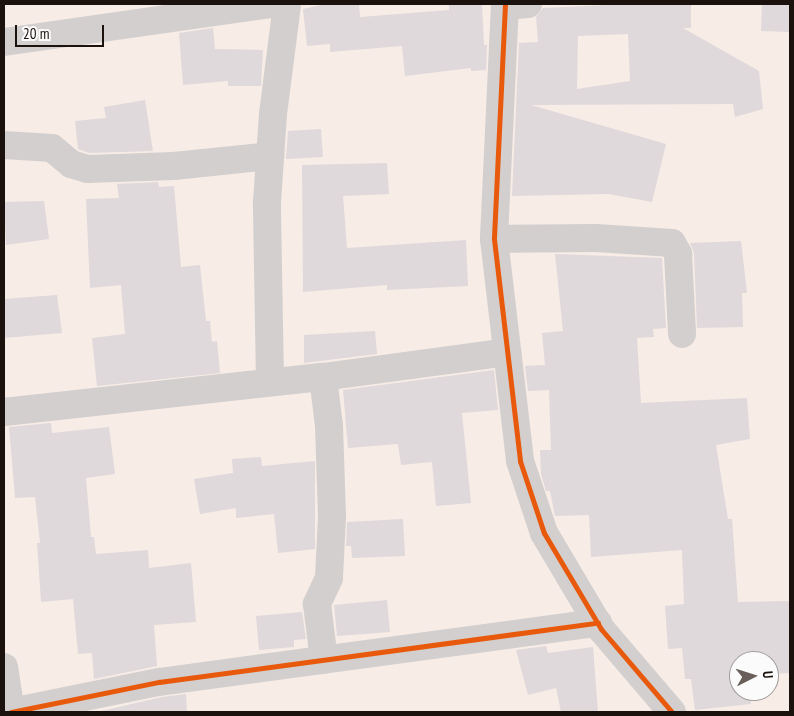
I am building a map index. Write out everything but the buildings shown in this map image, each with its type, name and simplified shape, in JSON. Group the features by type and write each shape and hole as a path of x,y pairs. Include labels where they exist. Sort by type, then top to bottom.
{"street":[{"path":"4,42 272,4"},
{"path":"270,382 266,262 270,156 287,4"},
{"path":"512,5 494,239 520,462 544,533 598,623 672,712"},
{"path":"4,145 52,148 71,164 87,169 174,166 270,156"},
{"path":"494,239 596,238 672,243 677,246 678,254 682,334"},
{"path":"4,412 324,377 507,352"},
{"path":"324,377 332,497 329,578 317,604 324,660"},
{"path":"4,668 11,712 159,682 598,623"}],"cycle path":[{"path":"505,4 494,239 520,461 544,533 601,629 672,712"},
{"path":"11,712 159,682 598,623"}]}
